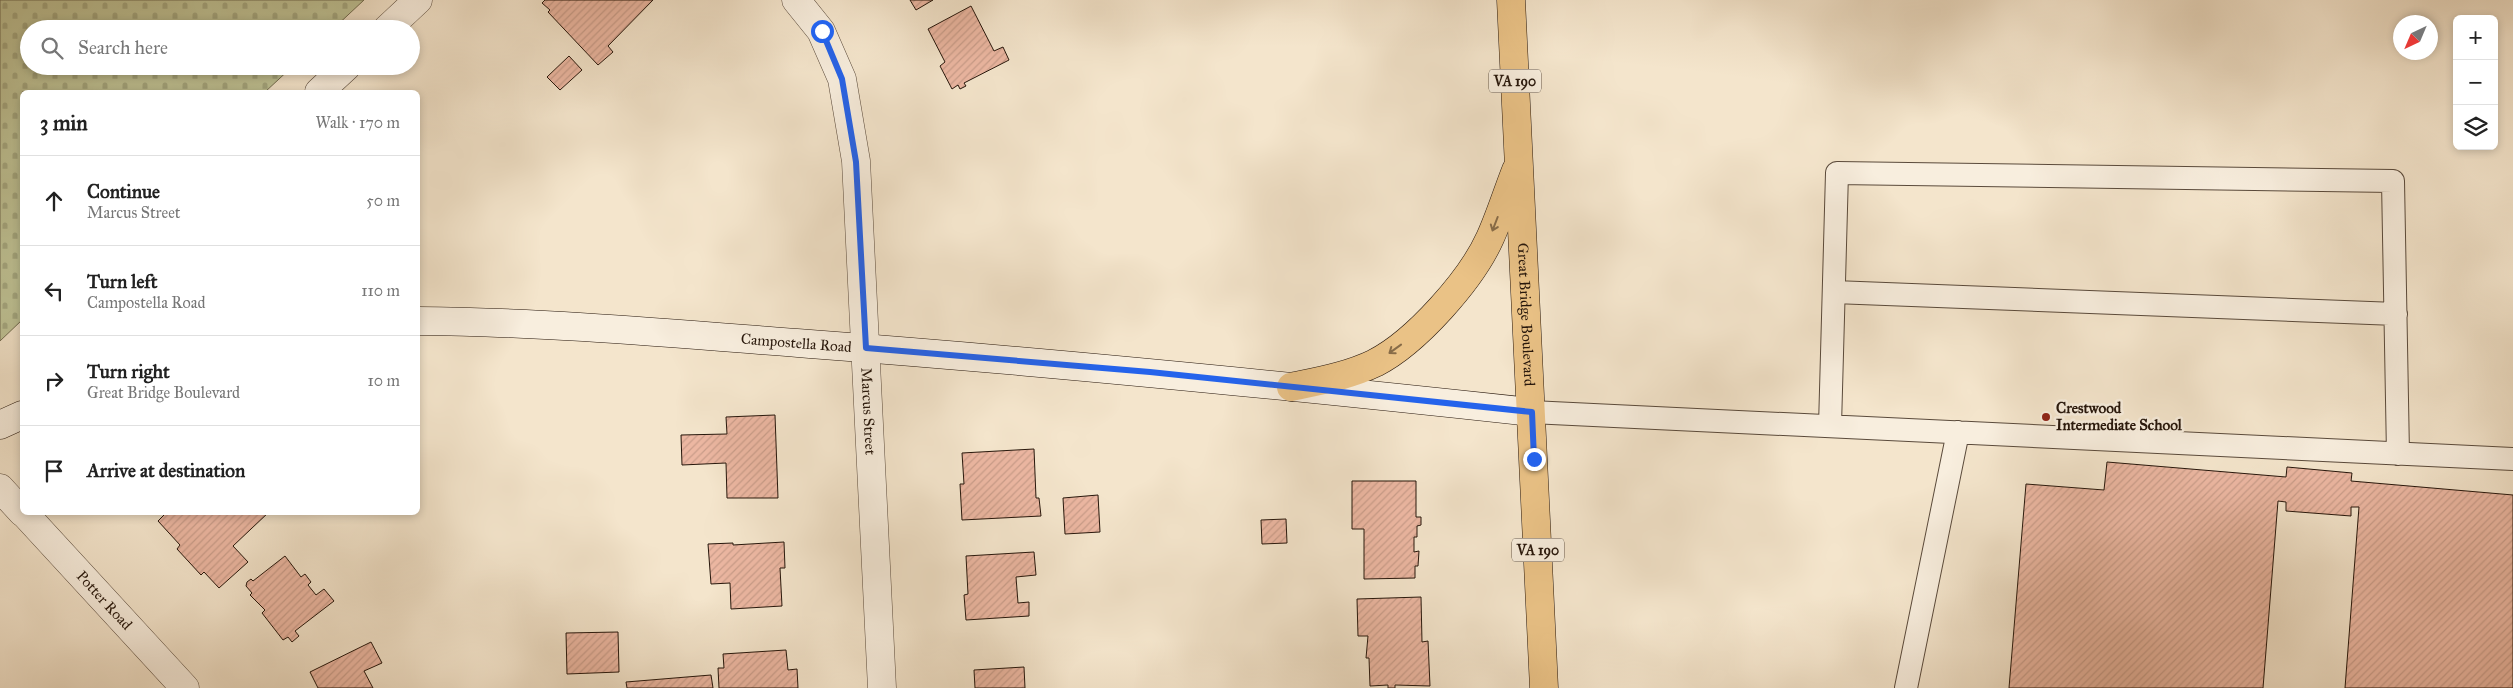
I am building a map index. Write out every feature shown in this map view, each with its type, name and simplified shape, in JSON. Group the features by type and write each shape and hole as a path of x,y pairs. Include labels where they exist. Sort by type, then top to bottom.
{"main road":[{"path":"397,20 418,0"},
{"name":"Marcus Street","path":"796,0 822,31 842,79 856,162 882,688"},
{"name":"Great Bridge Boulevard","path":"1511,0 1544,688"},
{"path":"321,90 337,75"},
{"path":"1290,387 1336,378 1376,363 1413,336 1454,293 1489,240 1519,162"},
{"name":"Campostella Road","path":"420,320 475,320 574,326 866,348 1290,387 1532,412"},
{"path":"0,425 20,416"},
{"name":"Potter Road","path":"0,488 20,509"},
{"name":"Potter Road","path":"26,515 185,688"}],"lane":[{"path":"1830,426 1837,174 2393,181 2398,454"},
{"path":"1834,292 2396,314"},
{"path":"1532,412 2513,459"},
{"path":"1906,688 1958,432"}],"green space":[{"path":"0,0 364,0 343,20 20,20 20,75 283,75 267,90 20,90 20,322 0,341"}],"building":[{"path":"545,0 653,0 608,46 613,52 598,65 548,12 550,10 542,3"},
{"path":"910,0 933,0 916,10"},
{"path":"971,6 994,51 1003,47 1009,60 964,83 966,86 960,89 958,85 952,89 940,66 945,62 928,29"},
{"path":"569,56 582,70 560,90 547,77"},
{"path":"775,415 778,498 727,498 726,463 682,465 681,435 727,434 726,417"},
{"path":"1034,449 1036,498 1039,498 1041,516 962,520 960,484 964,484 962,453"},
{"path":"2107,462 2286,477 2287,467 2352,473 2351,481 2513,495 2513,688 2345,688 2359,507 2351,507 2351,516 2286,511 2286,502 2278,501 2263,688 2009,688 2026,484 2104,490"},
{"path":"1352,481 1416,481 1416,517 1421,517 1421,525 1417,526 1417,537 1414,537 1414,552 1419,551 1418,566 1415,566 1415,578 1364,579 1364,529 1352,529"},
{"path":"1098,495 1100,532 1065,534 1063,498"},
{"path":"164,515 266,515 233,546 248,562 219,588 204,572 201,575 177,549 180,545 158,521"},
{"path":"1286,519 1287,543 1262,544 1261,520"},
{"path":"784,542 785,568 780,568 782,606 731,609 730,583 711,584 708,544 733,543 733,545"},
{"path":"1034,552 1036,575 1016,577 1018,603 1029,602 1029,616 966,620 964,595 968,594 966,556"},
{"path":"285,556 301,577 305,574 311,582 308,585 316,595 324,589 334,601 295,631 299,636 292,642 288,637 283,640 262,613 265,610 250,595 252,593 246,586 247,582 251,579 253,581"},
{"path":"1421,597 1422,642 1428,641 1430,686 1395,685 1395,688 1388,688 1388,685 1370,686 1369,658 1366,658 1368,636 1358,636 1357,599"},
{"path":"618,632 619,672 567,674 566,633"},
{"path":"371,642 382,663 364,671 373,688 318,688 310,672"},
{"path":"786,650 788,670 797,669 798,688 719,688 718,668 724,668 723,654"},
{"path":"1024,667 1025,688 975,688 974,670"},
{"path":"711,675 713,688 627,688 626,682"}],"place":[{"name":"Crestwood Intermediate School","path":"2046,417"}],"route":[{"path":"822,31 842,79 856,162 866,348 1150,372 1532,412 1534,459"}]}
